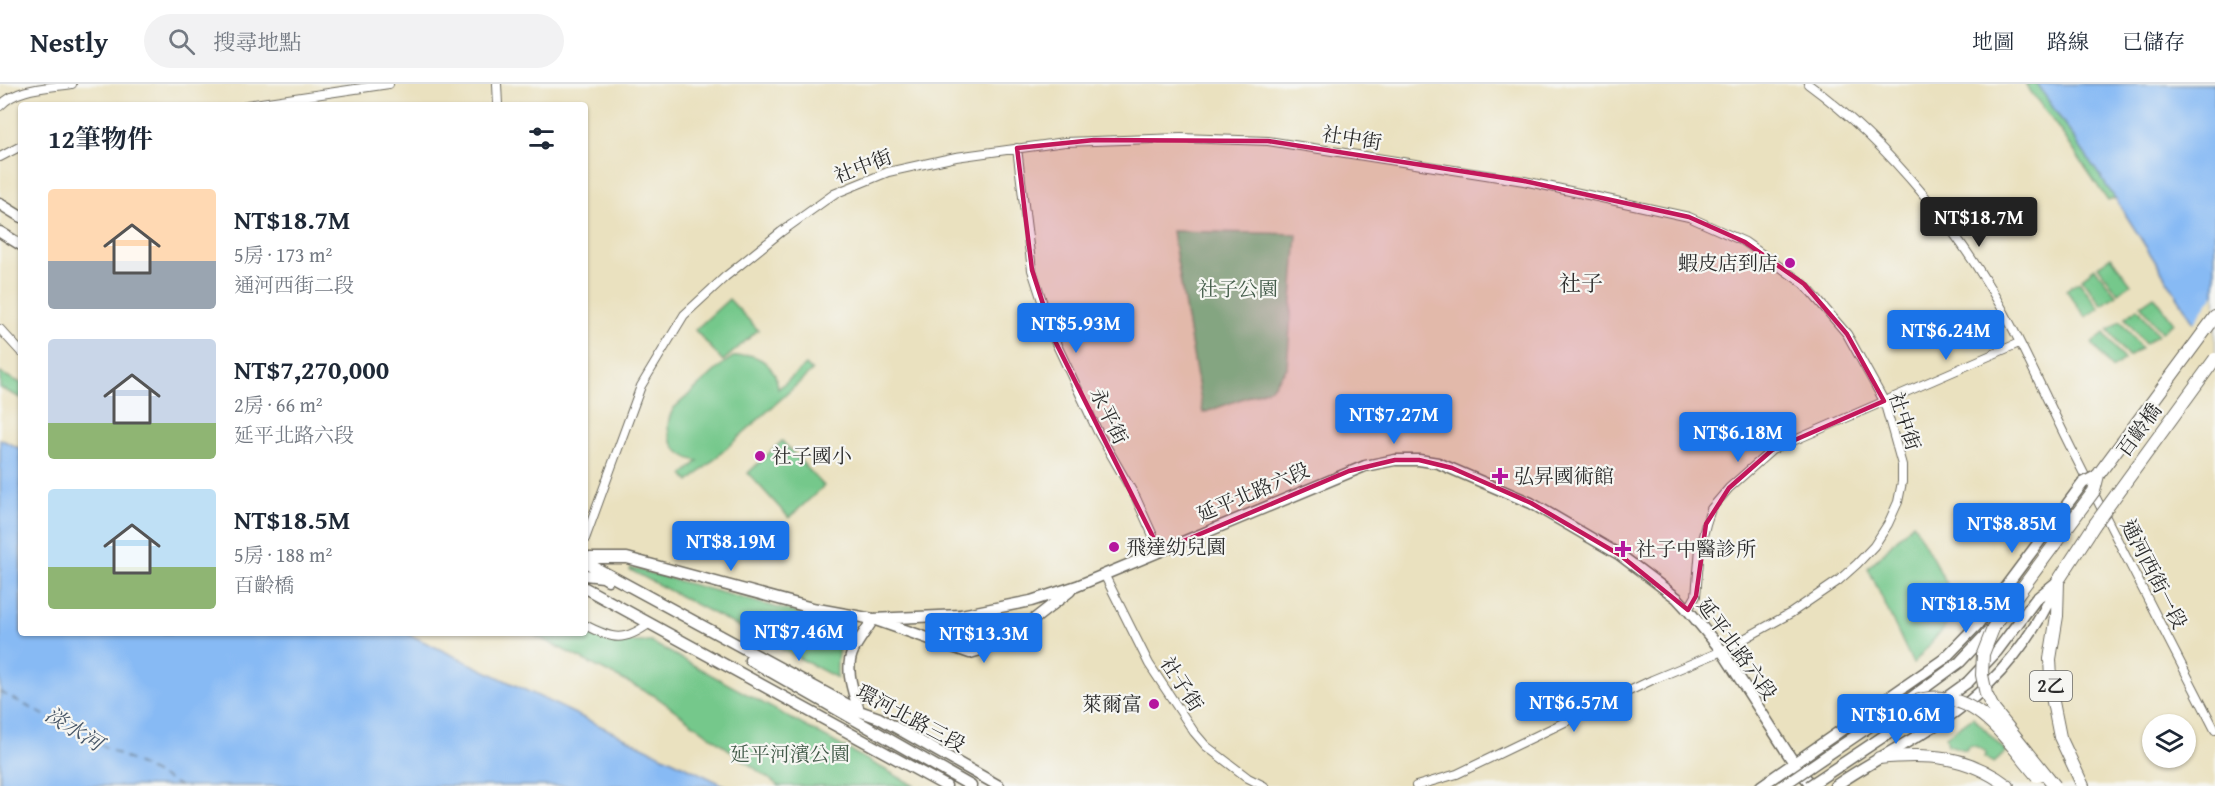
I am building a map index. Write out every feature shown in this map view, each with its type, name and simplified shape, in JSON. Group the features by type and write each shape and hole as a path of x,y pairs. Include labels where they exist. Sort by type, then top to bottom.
{"main road":[{"name":"百齡橋","path":"2055,786 1994,710 1986,694 1982,675 1983,654 1994,626 2094,491 2098,475 2215,317"},
{"name":"百齡橋","path":"2058,581 2094,524 2215,359"},
{"name":"2乙","path":"2058,581 2057,616 2050,659 2052,698 2060,737 2083,786"},
{"path":"1901,705 1925,699 1943,698 1967,704 1985,716 2046,786"},
{"path":"1879,758 1926,755 1953,759 1978,766 2008,786"}],"street":[{"path":"0,106 14,96 30,90 72,84"},
{"path":"267,102 388,84"},
{"path":"497,84 498,102"},
{"name":"通河西街一段","path":"1808,84 1836,104 1927,199 1970,256 2019,343 2215,730"},
{"name":"社中街","path":"588,531 641,386 684,315 725,277 781,232 834,194 888,171 956,157 1017,148 1094,140 1181,138 1268,141 1524,181 1689,217 1745,242 1804,284 1847,334 1884,401 1902,465 1902,482 1898,502 1874,546 1838,581 1791,613 1722,651"},
{"path":"0,157 18,148"},
{"name":"永平街","path":"1017,148 1032,270 1055,341 1098,432 1131,490 1160,550"},
{"path":"0,204 18,214"},
{"path":"0,232 18,242"},
{"path":"0,329 18,349"},
{"path":"1688,610 1696,596 1700,548 1711,510 1729,488 1772,450 2019,343"},
{"name":"延平北路六段","path":"873,619 961,615 1031,601 1077,586 1349,471 1395,460 1419,460 1452,468 1531,503 1620,555 1677,598 1722,651 1811,786"},
{"name":"百齡橋","path":"1761,786 1944,660 1977,625 2083,483 2098,475"},
{"name":"延平北路六段","path":"588,560 627,558 812,608 873,619 970,653 998,645 1014,635 1077,586"},
{"name":"環河北路三段","path":"588,562 859,711 879,718 999,786"},
{"name":"社子街","path":"1104,574 1149,664 1194,732 1206,746 1264,786"},
{"path":"588,576 603,578 860,721 971,786"},
{"path":"1811,786 1968,682 1997,651 2036,599 2058,581"},
{"path":"1835,786 1955,712 1975,697 2027,638 2045,610 2058,581"},
{"path":"588,590 946,786"},
{"path":"859,711 850,674 850,662 852,652 873,619"},
{"path":"588,626 618,637 634,635 650,623"},
{"path":"1782,786 1960,662 1994,626"},
{"path":"1416,786 1457,774 1652,680 1722,651"},
{"path":"1835,735 1859,770"}],"highlighted area":[{"path":"1094,140 1268,141 1524,181 1689,217 1745,242 1804,284 1847,334 1884,401 1772,450 1729,488 1706,524 1696,596 1688,610 1620,555 1531,503 1452,468 1419,460 1395,460 1349,471 1160,551 1055,341 1032,270 1017,148"}],"green space":[{"path":"2025,84 2037,84 2115,198 2108,201 2062,133"},
{"name":"社子公園","path":"1172,231 1297,234 1287,368 1271,388 1203,413"},
{"path":"2111,257 2131,284 2118,293 2098,266"},
{"path":"2095,268 2116,295 2102,305 2082,278"},
{"path":"2079,281 2099,308 2086,317 2066,290"},
{"path":"2154,296 2174,323 2161,332 2141,305"},
{"path":"729,299 758,330 723,361 695,330"},
{"path":"2138,308 2158,335 2145,344 2125,318"},
{"path":"2121,321 2141,348 2128,357 2108,330"},
{"path":"2104,333 2124,360 2112,369 2092,343"},
{"path":"749,355 770,367 776,377 778,389 806,365 812,371 689,482 683,475 698,461 682,454 671,441 668,425 674,408 724,363 733,357"},
{"path":"0,373 18,382 18,397 0,388"},
{"path":"782,441 824,486 789,518 748,473"},
{"path":"1913,523 1959,606 1913,664 1868,568"},
{"path":"631,568 852,628 843,639 838,651 837,678 630,570"},
{"name":"延平河濱公園","path":"588,626 620,642 651,642 915,786 779,786 655,696 536,636 588,636"},
{"path":"1973,717 2006,752 1994,763 1984,757 1986,752 1975,746 1969,745 1966,750 1948,745 1946,736"}],"water":[{"path":"2037,84 2215,84 2215,356 2115,198"},
{"name":"淡水河","path":"0,439 18,448 18,636 412,636 726,786 0,786"}],"pier":[{"path":"2215,293 2215,359 2192,325"}],"ferry route":[{"path":"0,692 180,786"}],"place":[{"name":"蝦皮店到店","path":"1790,263"},
{"name":"社子國小","path":"760,456"},
{"name":"弘昇國術館","path":"1500,476"},
{"name":"飛達幼兒園","path":"1114,547"},
{"name":"社子中醫診所","path":"1623,549"},
{"name":"萊爾富","path":"1154,704"}],"district":[{"name":"社子","path":"1581,283"}]}
